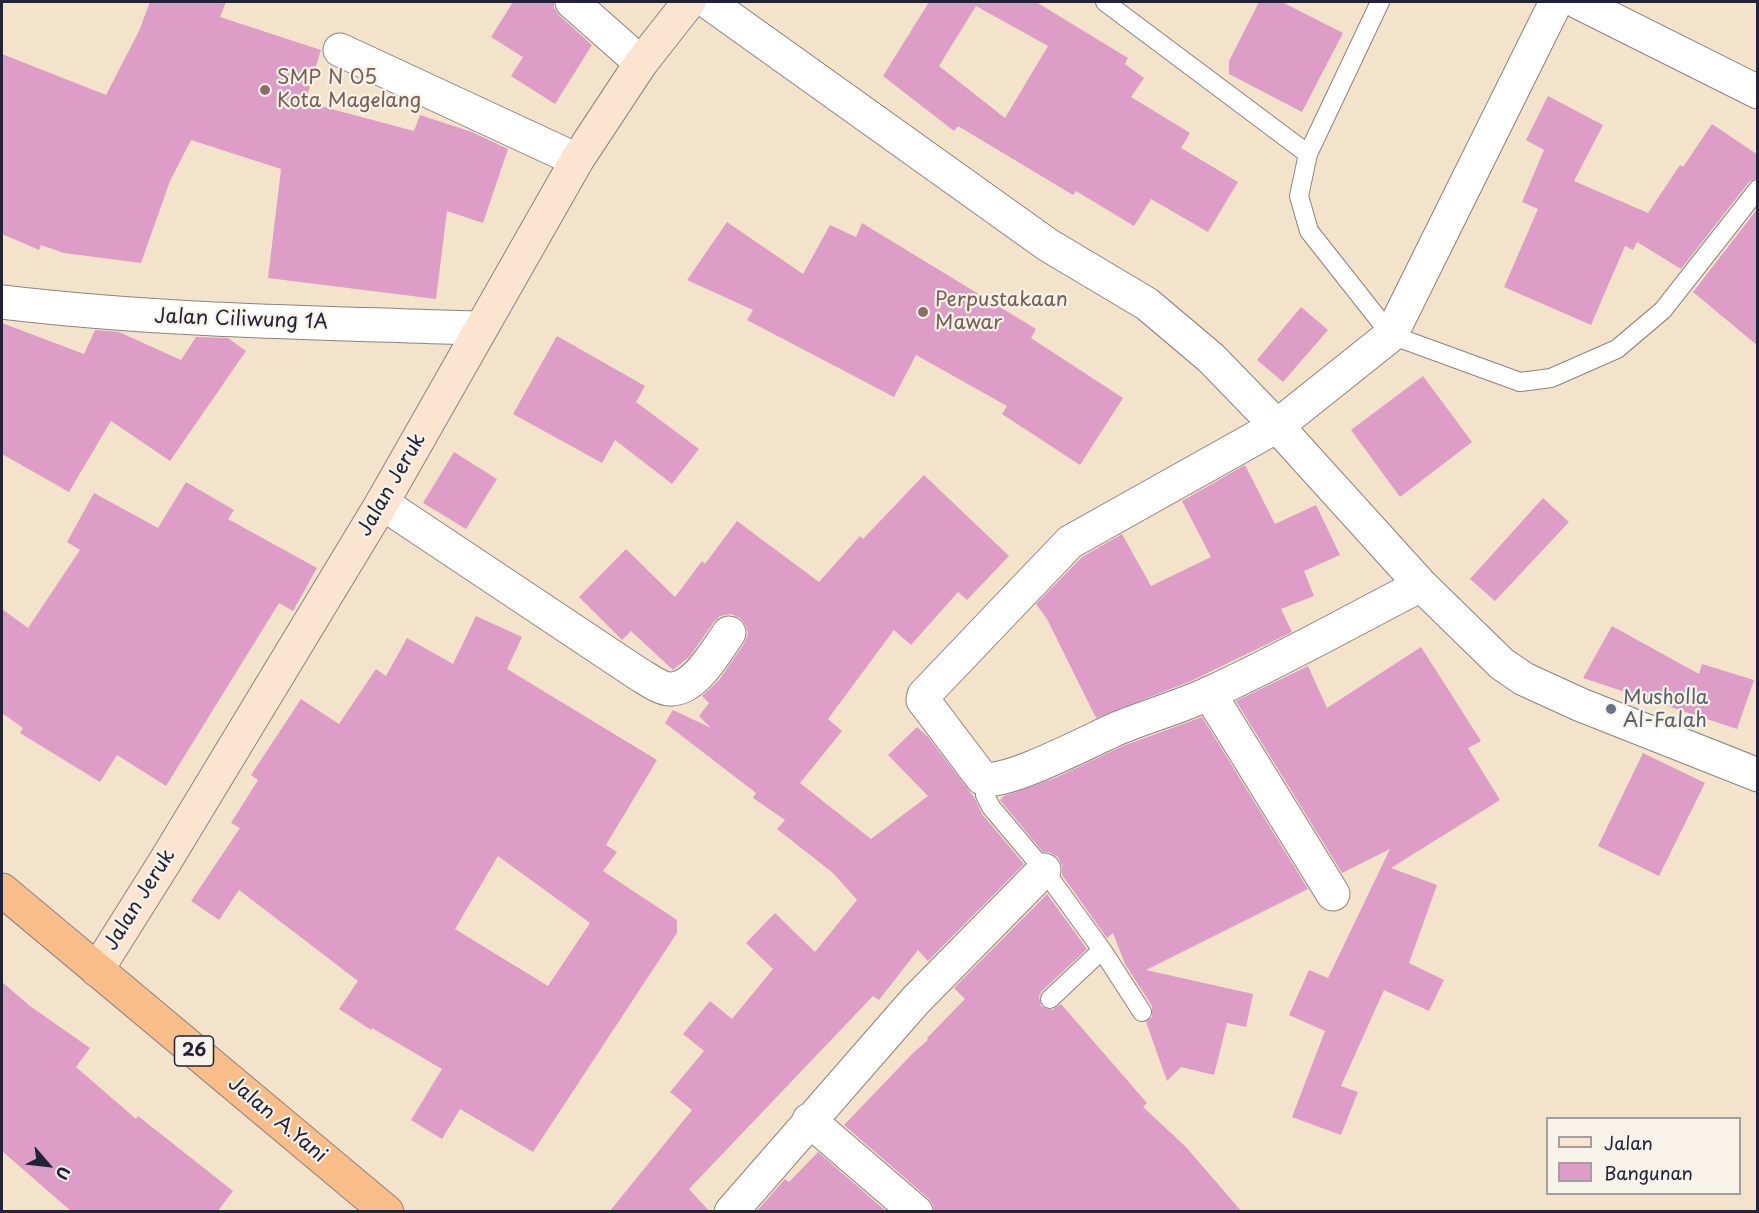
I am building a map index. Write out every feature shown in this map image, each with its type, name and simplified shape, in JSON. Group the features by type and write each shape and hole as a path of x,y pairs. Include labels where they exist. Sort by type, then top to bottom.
{"highway":[{"name":"Jalan A.Yani","path":"2,890 387,1212"}],"main road":[{"name":"Jalan Jeruk","path":"97,970 382,503 577,160 641,63 689,2"}],"street":[{"path":"572,2 641,63"},
{"path":"708,2 1048,245 1147,304 1211,358 1277,426 1421,585 1502,664 1524,679 1581,705 1758,775"},
{"path":"1421,585 1209,693 1118,729 1032,768 987,780 981,778 923,700 924,695 1070,542 1277,426 1391,335 1557,2"},
{"path":"1578,2 1758,92"},
{"path":"340,50 577,160"},
{"name":"Jalan Ciliwung 1A","path":"2,302 73,311 148,316 481,328"},
{"path":"382,503 637,673 669,689 682,687 695,678 729,633"},
{"path":"1209,693 1333,894"},
{"path":"731,1212 915,1001 1044,870"},
{"path":"809,1120 916,1212"}],"lane":[{"path":"1105,2 1308,154"},
{"path":"1380,2 1308,154 1299,196 1309,231 1391,335 1520,382 1551,378 1617,349 1663,310 1758,189"},
{"path":"987,780 985,795 991,807 1044,870 1102,950 1142,1012"},
{"path":"1050,999 1102,950"}],"building":[{"path":"150,2 226,2 220,17 321,50 305,102 414,131 420,115 472,132 508,149 483,223 447,211 436,299 268,278 281,169 191,140 170,181 141,263 64,253 41,245 39,250 2,234 2,54 106,95 139,31"},
{"path":"513,2 554,2 554,8 560,16 592,45 555,104 511,76 523,57 491,37"},
{"path":"929,2 1036,2 1128,58 1125,64 1144,78 1131,97 1190,133 1181,148 1238,182 1208,232 1151,199 1134,226 1076,191 1073,195 958,126 954,131 883,76","holes":["976,6 1048,46 1005,118 939,66"]},
{"path":"1259,2 1282,2 1343,33 1302,112 1229,74 1229,61"},
{"path":"1548,96 1603,125 1574,181 1648,213 1680,165 1683,167 1712,124 1758,155 1758,178 1749,182 1681,269 1637,242 1633,250 1625,246 1591,325 1504,287 1538,209 1522,202 1544,150 1526,140"},
{"path":"1758,208 1758,346 1693,292"},
{"path":"727,222 803,274 830,225 856,237 862,223 1036,329 1031,338 1123,398 1080,465 1002,414 1007,406 916,355 894,397 747,320 753,310 687,280"},
{"path":"1301,307 1328,330 1283,382 1257,360"},
{"path":"2,323 84,354 95,330 119,332 181,360 196,337 228,338 246,351 170,461 111,421 69,492 2,454"},
{"path":"557,336 645,386 636,402 699,449 672,484 615,440 602,463 513,414"},
{"path":"1423,376 1472,442 1400,497 1351,430"},
{"path":"454,452 497,479 466,529 423,503"},
{"path":"1245,465 1275,524 1316,505 1340,555 1304,571 1314,596 1281,609 1292,632 1191,681 1096,718 1047,619 1036,604 1082,557 1122,534 1151,586 1211,557 1182,501"},
{"path":"924,475 1009,556 967,600 958,592 911,645 894,630 828,719 842,731 800,783 871,839 928,796 888,755 917,727 928,737 974,797 982,814 1024,864 928,961 918,950 879,1000 873,996 689,1189 710,1212 609,1212 692,1110 670,1092 704,1051 683,1034 710,1001 732,1019 773,969 746,943 775,913 815,952 857,900 833,873 777,829 785,820 753,798 756,793 665,723 673,710 711,728 699,716 709,703 702,696 719,680 744,644 748,634 740,618 731,614 720,616 690,656 673,670 631,631 622,640 579,597 626,549 675,597 702,561 705,564 737,521 819,582 860,536 863,539"},
{"path":"186,482 234,510 228,519 317,568 293,611 279,603 166,786 117,755 100,782 20,733 23,728 2,713 2,609 28,628 80,550 67,542 94,493 158,528"},
{"path":"1543,498 1569,522 1495,601 1470,579"},
{"path":"476,616 522,637 507,669 657,760 606,845 617,852 603,871 677,920 677,933 533,1152 460,1109 442,1139 411,1120 442,1069 372,1028 371,1030 339,1009 358,981 239,890 219,920 191,901 240,828 231,823 258,780 251,775 301,699 339,724 376,669 386,676 407,638 453,664","holes":["498,856 590,923 548,986 455,929"]},
{"path":"1612,626 1699,674 1702,664 1754,680 1737,729 1583,678"},
{"path":"1421,647 1481,741 1468,748 1500,800 1391,868 1437,885 1409,963 1444,980 1429,1011 1384,990 1341,1086 1358,1092 1341,1135 1292,1117 1325,1031 1289,1015 1309,970 1328,978 1390,849 1342,873 1236,701 1308,666 1327,708"},
{"path":"1202,717 1308,889 1146,970 1253,994 1246,1027 1227,1023 1214,1075 1181,1067 1167,1081 1146,1022 1152,1017 1152,1006 1125,964 1113,933 1107,938 1062,875 1062,866 1058,857 1049,852 1043,852 1000,800 1004,796 1055,778 1123,746"},
{"path":"1643,753 1705,783 1659,876 1598,846"},
{"path":"1047,894 1087,949 1042,991 1039,996 1041,1006 1052,1010 1061,1004 1147,1103 1143,1107 1186,1147 1242,1212 934,1212 933,1205 928,1198 844,1125 965,999 954,988"},
{"path":"2,982 30,1006 90,1048 76,1067 136,1119 138,1116 233,1191 217,1212 72,1212 2,1151"},
{"path":"818,1152 887,1212 756,1212 785,1179 789,1182"}],"place":[{"name":"SMP N 05 Kota Magelang","path":"265,90"},
{"name":"Perpustakaan Mawar","path":"923,312"},
{"name":"Musholla Al-Falah","path":"1611,709"}]}
